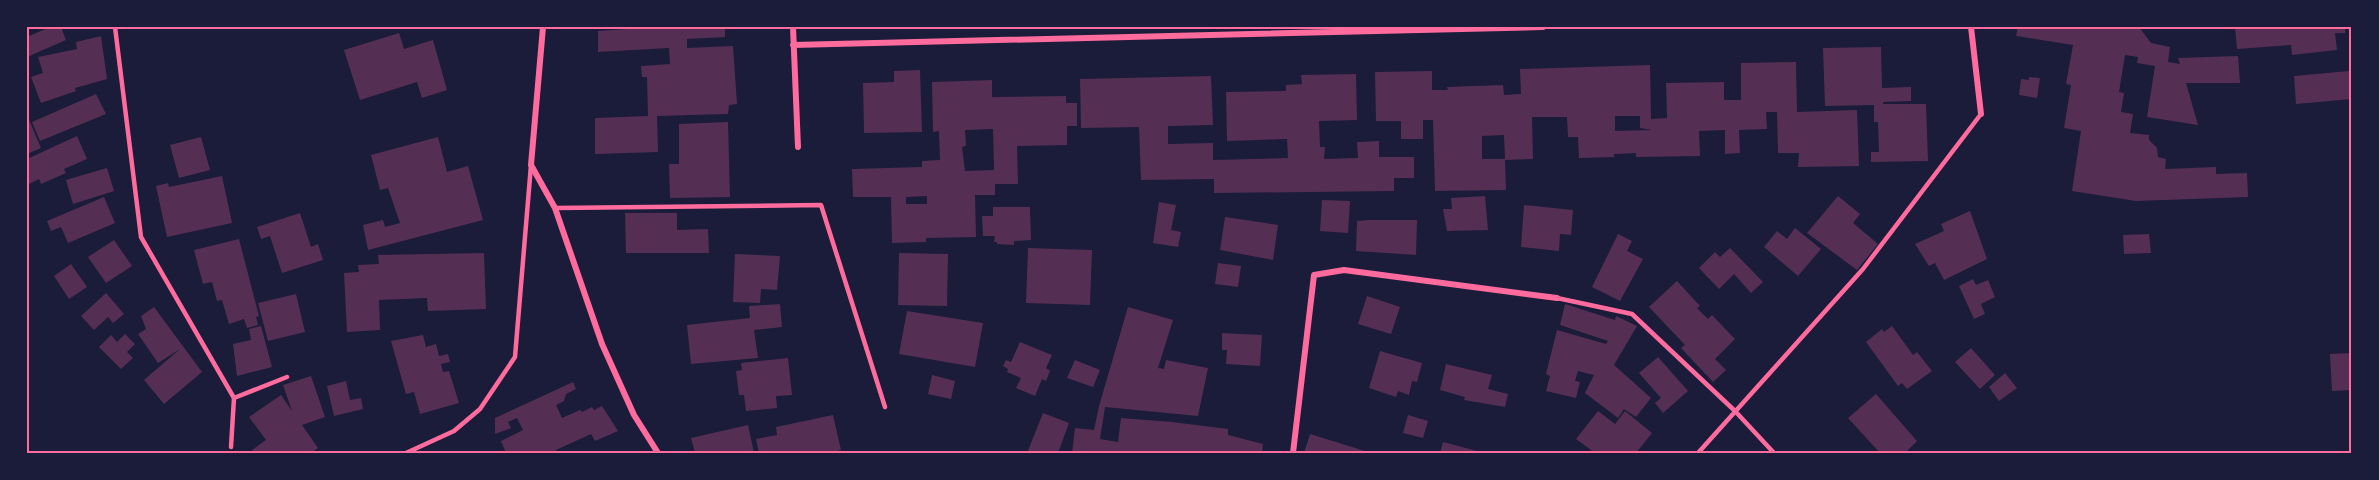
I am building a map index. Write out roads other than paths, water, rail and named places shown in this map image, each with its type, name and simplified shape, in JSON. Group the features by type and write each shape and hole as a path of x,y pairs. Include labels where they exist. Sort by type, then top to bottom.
{"street":[{"path":"543,27 531,165 555,208 602,344 634,415 658,453"},
{"path":"793,27 798,147"},
{"path":"793,45 1543,27"},
{"path":"1971,27 1981,114"},
{"path":"1293,453 1314,275 1344,270 1557,298"}],"lane":[{"path":"116,27 141,237 234,398 231,447"},
{"path":"1698,453 1863,269 1981,114"},
{"path":"406,453 454,431 480,408 515,357 531,165"},
{"path":"555,208 820,205 885,407"},
{"path":"1557,298 1632,314 1735,411 1774,453"},
{"path":"234,398 286,377"}]}
